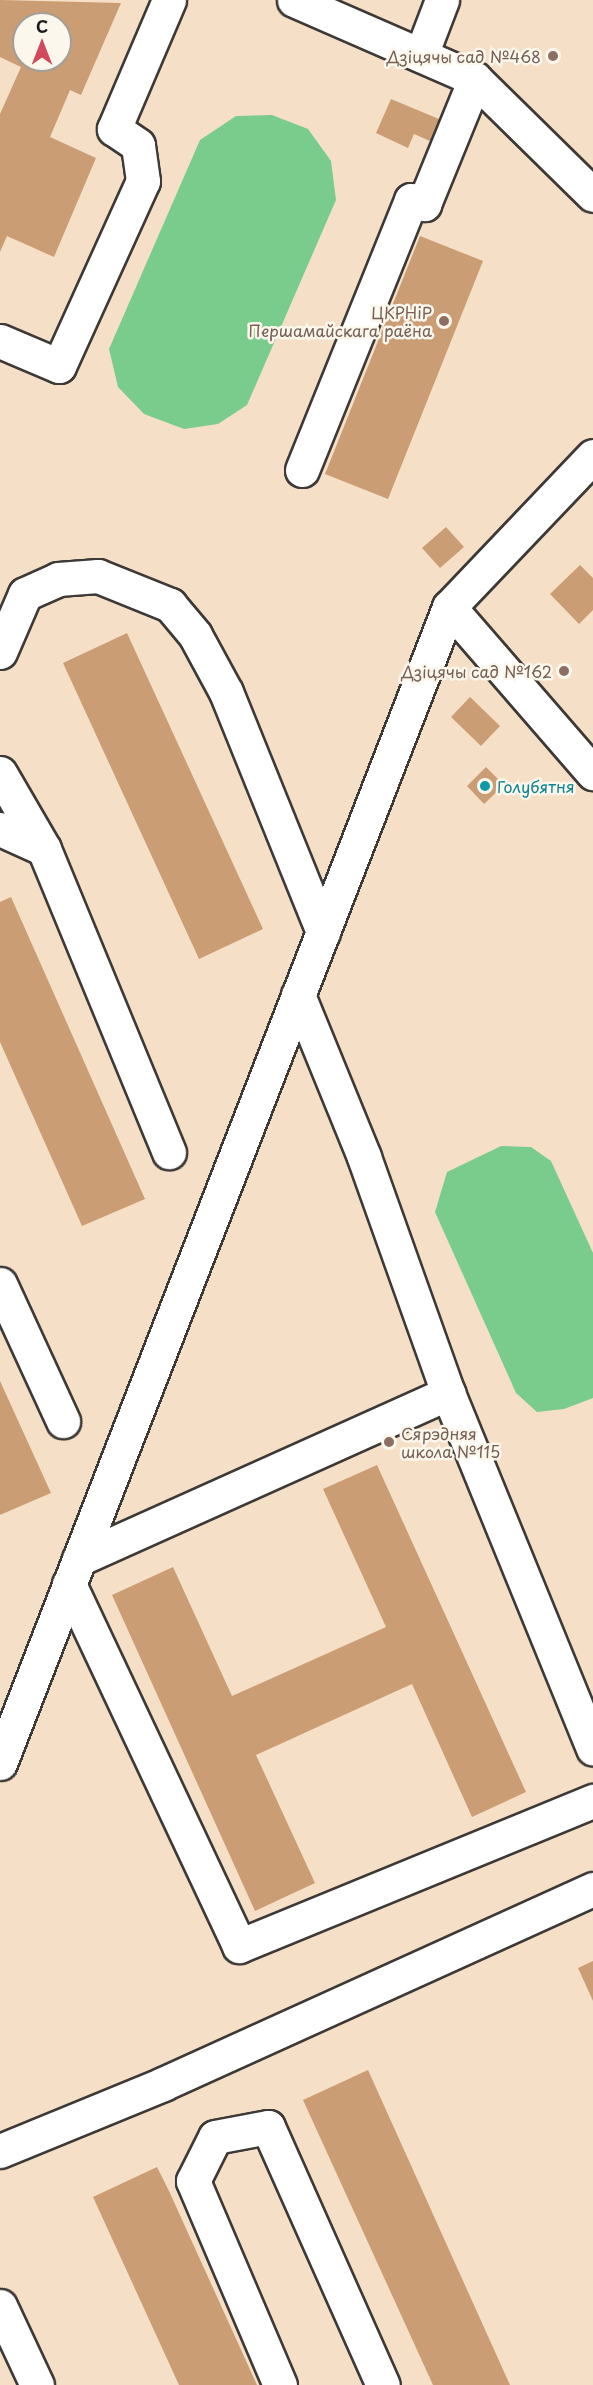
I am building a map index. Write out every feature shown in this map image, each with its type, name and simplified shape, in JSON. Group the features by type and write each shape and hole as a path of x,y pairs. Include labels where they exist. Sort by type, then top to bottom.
{"street":[{"path":"0,341 59,366 143,181 138,145 114,129 169,0"},
{"path":"294,0 475,79 593,195"},
{"path":"421,55 442,0"},
{"path":"302,470 411,200 424,204 475,79"},
{"path":"0,1763 449,607 593,456"},
{"path":"0,652 26,594 58,579 98,576 170,605 195,635 226,692 323,932"},
{"path":"449,607 593,773"},
{"path":"0,773 44,849 169,1152"},
{"path":"0,829 44,849"},
{"path":"298,995 364,1157 448,1394 593,1749"},
{"path":"0,1284 63,1421"},
{"path":"74,1572 448,1394"},
{"path":"74,1572 239,1946 593,1802"},
{"path":"0,2151 162,2084 593,1889"},
{"path":"280,2385 193,2181 215,2137 268,2127 382,2385"},
{"path":"0,2306 37,2385"}],"green space":[{"path":"272,115 308,129 331,161 336,200 247,405 218,424 184,429 144,414 118,387 109,349 200,140 236,116"},
{"path":"501,1146 531,1147 551,1161 593,1253 593,1398 564,1409 537,1412 516,1393 435,1212 447,1172"}],"building":[{"path":"0,0 121,3 81,95 70,90 50,137 96,158 54,257 7,236 0,252 0,114 19,72 72,72 72,12 12,12 12,63 0,57"},
{"path":"391,99 439,119 430,141 414,134 408,148 376,133"},
{"path":"420,236 483,261 388,499 325,474"},
{"path":"446,527 464,547 440,568 422,548"},
{"path":"580,565 593,578 593,610 579,624 550,594"},
{"path":"127,633 263,929 199,959 63,663"},
{"path":"470,697 500,726 481,746 451,717"},
{"name":"Голубятня","path":"486,767 504,785 484,804 467,786"},
{"path":"11,897 145,1199 82,1226 0,1042 0,902"},
{"path":"0,1381 51,1493 0,1515"},
{"path":"377,1465 526,1792 472,1817 412,1684 256,1755 315,1883 255,1911 112,1595 173,1567 232,1696 386,1627 323,1489"},
{"path":"593,1961 593,2001 578,1968"},
{"path":"368,2070 510,2385 433,2385 303,2100"},
{"path":"157,2167 257,2385 179,2385 93,2197"}],"place":[{"name":"Дзіцячы сад №468","path":"553,56"},
{"name":"ЦКРНіР Першамайскага раёна","path":"444,321"},
{"name":"Дзіцячы сад №162","path":"564,671"},
{"name":"Голубятня","path":"485,786"},
{"name":"Сярэдняя школа №115","path":"389,1442"}]}
